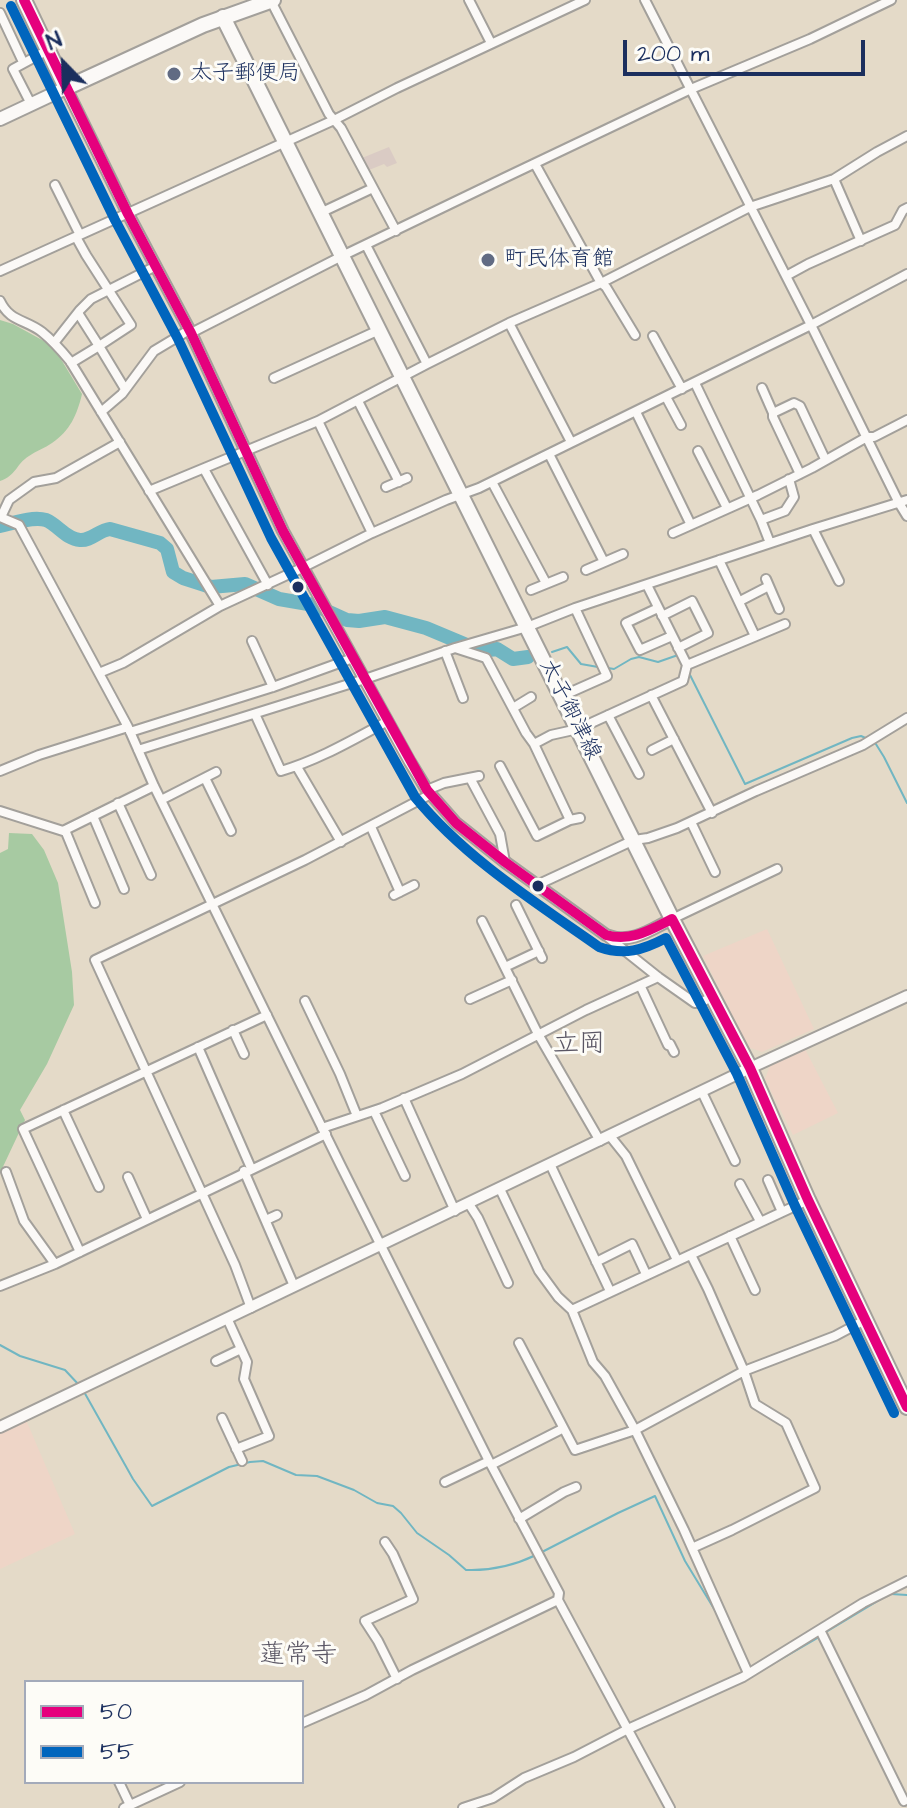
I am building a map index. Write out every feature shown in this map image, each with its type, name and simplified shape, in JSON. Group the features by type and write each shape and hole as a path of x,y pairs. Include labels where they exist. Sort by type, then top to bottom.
{"main road":[{"path":"24,0 66,88"},
{"path":"0,119 223,17 272,0"},
{"name":"太子御津線","path":"223,17 672,919 750,1068 808,1200 907,1407"}],"street":[{"path":"272,0 301,63 329,114 341,128 396,231"},
{"path":"469,0 491,43"},
{"path":"0,271 334,120 585,0"},
{"path":"645,0 903,502 907,516"},
{"path":"101,412 125,389 154,351 190,331 691,89 810,39 891,0"},
{"path":"0,13 23,62"},
{"path":"31,104 13,69 48,50"},
{"path":"66,88 190,331 302,568 429,792 456,823 658,977 695,1003 712,997"},
{"path":"149,491 318,421 402,376 509,323 601,283 750,207 834,179 907,136"},
{"path":"535,164 601,283 635,335"},
{"path":"834,179 861,241"},
{"path":"55,185 78,236 131,325 71,363"},
{"path":"320,213 373,188"},
{"path":"786,276 895,225 907,208"},
{"path":"366,245 427,364"},
{"path":"54,343 91,299 156,266"},
{"path":"99,673 123,663 220,606 372,533 492,482 811,325 907,274"},
{"path":"0,301 10,316 31,324 54,343 71,363 220,606"},
{"path":"78,313 125,389"},
{"path":"509,323 571,442"},
{"path":"274,378 379,330"},
{"path":"653,336 682,389"},
{"path":"695,383 770,543"},
{"path":"762,388 800,474"},
{"path":"666,397 681,425"},
{"path":"358,401 403,480 386,487"},
{"path":"773,413 794,403 800,406 825,459"},
{"path":"636,412 691,525"},
{"path":"673,533 751,498 867,437 874,437 907,420"},
{"path":"318,421 372,533"},
{"path":"120,442 56,478 34,482 9,500 1,517 19,525 129,730 324,1131 490,1463 559,1593 558,1600 670,1808"},
{"path":"698,451 727,508"},
{"path":"549,454 604,562"},
{"path":"204,469 268,585"},
{"path":"761,520 785,511 794,497 789,479"},
{"path":"492,482 546,583"},
{"path":"138,750 527,627 770,543 903,502"},
{"path":"813,529 839,581"},
{"path":"586,570 623,554"},
{"path":"719,560 755,636"},
{"path":"531,590 563,577"},
{"path":"740,601 767,582 779,609"},
{"path":"534,744 551,735 578,729 683,681 687,665 647,585"},
{"path":"672,636 640,650 626,623 692,601 708,633 678,648"},
{"path":"562,696 607,676 575,608"},
{"path":"687,665 785,624"},
{"path":"252,641 273,687"},
{"path":"450,650 463,698"},
{"path":"450,650 486,658 534,744 570,820"},
{"path":"0,771 39,755 273,687 353,658"},
{"path":"651,695 712,813"},
{"path":"513,708 531,697"},
{"path":"255,714 281,771 297,767 388,721"},
{"path":"608,715 639,774"},
{"path":"537,885 634,840 691,822 863,745 907,718"},
{"path":"658,751 674,739"},
{"path":"500,766 537,836 580,818"},
{"path":"297,767 341,842"},
{"path":"161,800 216,772"},
{"path":"251,1308 235,1265 95,960 371,827 444,783 474,777 500,834 505,862"},
{"path":"205,778 231,831"},
{"path":"0,811 63,831 154,786"},
{"path":"118,803 131,843 151,875"},
{"path":"93,816 120,885"},
{"path":"691,822 715,872"},
{"path":"371,827 397,894 414,885"},
{"path":"65,830 85,889 95,903"},
{"path":"606,935 625,940 632,938 777,869"},
{"path":"505,967 540,954 516,905"},
{"path":"482,921 538,1034 605,1138 626,1156 677,1260"},
{"path":"0,1286 55,1264 324,1131 462,1074 658,977"},
{"path":"470,999 512,980"},
{"path":"640,985 656,1026 674,1052"},
{"path":"0,1427 907,996"},
{"path":"305,1001 319,1022 333,1053 342,1088 357,1116"},
{"path":"80,1252 23,1129 267,1015"},
{"path":"233,1030 244,1054"},
{"path":"198,1047 266,1225 294,1286"},
{"path":"702,1092 735,1161"},
{"path":"404,1098 455,1211"},
{"path":"63,1110 99,1187"},
{"path":"374,1111 399,1157 405,1176"},
{"path":"550,1164 610,1291"},
{"path":"6,1172 24,1221 55,1264"},
{"path":"128,1177 147,1219"},
{"path":"768,1180 782,1212"},
{"path":"740,1184 760,1221"},
{"path":"500,1189 539,1271 572,1310 593,1362 605,1376 635,1430 748,1673"},
{"path":"572,1310 808,1200"},
{"path":"469,1204 508,1283"},
{"path":"266,1220 277,1215"},
{"path":"730,1236 755,1290"},
{"path":"596,1262 632,1244 646,1274"},
{"path":"691,1255 744,1371 755,1404 786,1423 815,1488 692,1548"},
{"path":"227,1318 247,1362 244,1379 269,1436 236,1449"},
{"path":"519,1343 575,1450 635,1430 744,1371 835,1336 865,1320"},
{"path":"216,1361 241,1349"},
{"path":"222,1418 242,1461"},
{"path":"445,1482 562,1429"},
{"path":"519,1519 576,1487"},
{"path":"385,1542 413,1599 365,1621 397,1679"},
{"path":"463,1808 493,1798 524,1778 743,1677 863,1603 907,1581"},
{"path":"304,1722 366,1695 558,1600"},
{"path":"820,1630 904,1801"},
{"path":"120,1784 127,1806 176,1784"}],"shaded area":[{"path":"389,147 397,163 369,170 362,158"},
{"path":"767,929 814,1029 762,1052 748,1047 703,956"},
{"path":"805,1049 838,1113 793,1135 765,1079 771,1063"},
{"path":"26,1420 75,1534 0,1569 0,1433"}],"green space":[{"path":"0,320 53,346 82,394 75,416 64,433 25,459 0,481"},
{"path":"9,833 32,834 44,850 58,883 74,1005 47,1064 20,1110 25,1120 0,1173 0,853 8,849"}],"waterway":[{"path":"0,526 41,519 80,540 110,529 160,543 167,549 173,572 211,587 245,584 279,599 314,605 347,620 385,617 426,628 481,651 497,649 513,659 528,657"},
{"path":"552,652 567,647 581,664 598,667"},
{"path":"608,668 614,669 639,657 658,662 678,655"},
{"path":"689,673 745,784 852,738 861,736 868,739"},
{"path":"874,741 907,803"},
{"path":"0,1345 20,1356 65,1370 79,1385"},
{"path":"83,1390 133,1479 152,1506 229,1467 263,1461 296,1475 317,1476 354,1490 377,1503 393,1506 417,1533 466,1570 502,1567 536,1555"},
{"path":"542,1552 655,1496 685,1561 716,1612"},
{"path":"891,1594 907,1595"},
{"path":"826,1632 886,1596"},
{"path":"727,1636 744,1674"},
{"path":"764,1669 821,1636"}],"transit line":[{"name":"50","path":"24,0 128,214 191,333 283,531 427,790 456,823 606,935 632,936 672,919 750,1068 808,1200 907,1407"},
{"name":"55","path":"11,6 115,220 178,339 271,538 415,797 478,859 599,947 617,951 633,950 666,938 737,1074 795,1206 894,1413"}],"place":[{"name":"太子郵便局","path":"174,74"},
{"name":"町民体育館","path":"488,260"}],"district":[{"name":"立岡","path":"579,1046"},
{"name":"蓮常寺","path":"298,1657"}]}
